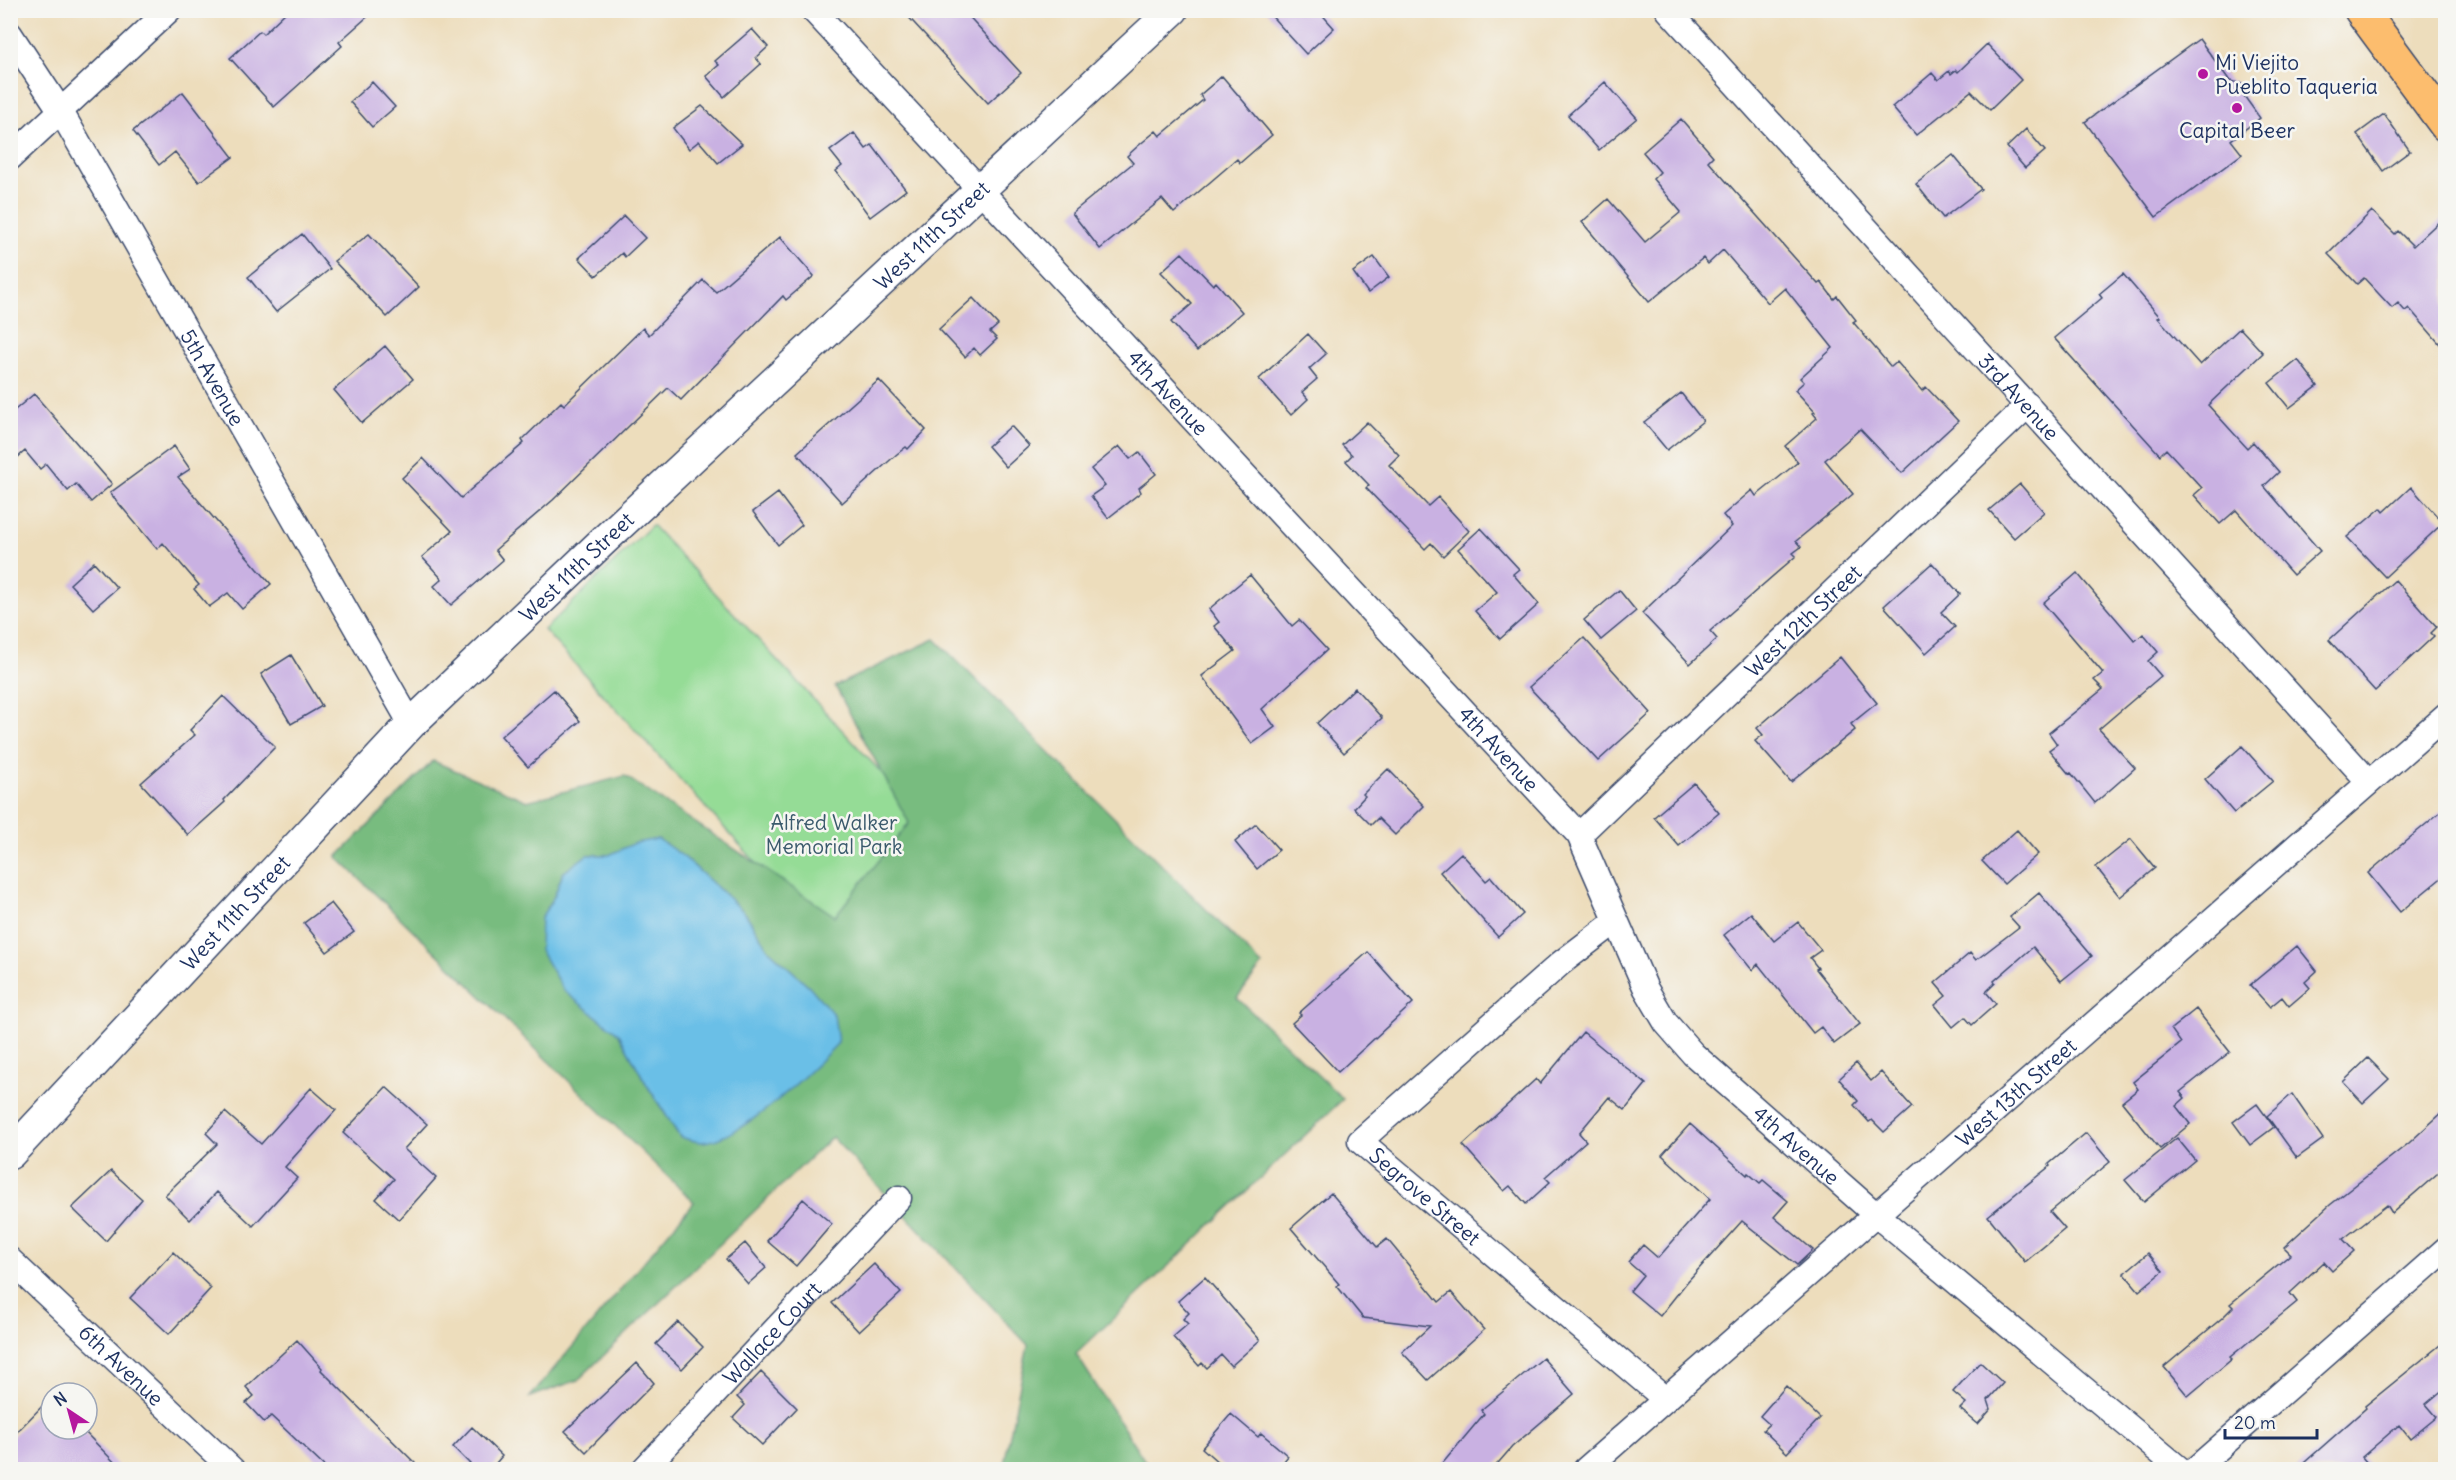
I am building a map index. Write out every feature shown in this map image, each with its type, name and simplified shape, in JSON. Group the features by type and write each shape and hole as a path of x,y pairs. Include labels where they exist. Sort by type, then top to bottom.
{"main road":[{"path":"2363,12 2445,125"}],"street":[{"path":"10,158 169,10"},
{"name":"4th Avenue","path":"813,10 1579,836 1646,988 1672,1030 1694,1054 1875,1214 2181,1470"},
{"name":"West 11th Street","path":"10,1154 411,724 602,542 1173,10"},
{"name":"3rd Avenue","path":"1668,10 2369,782"},
{"name":"5th Avenue","path":"10,34 60,110 411,724"},
{"name":"West 12th Street","path":"1579,836 2028,405"},
{"name":"West 13th Street","path":"1585,1470 2445,715"},
{"name":"Segrove Street","path":"1616,921 1561,963 1360,1141 1665,1399"},
{"name":"Wallace Court","path":"643,1470 899,1198"},
{"path":"2194,1470 2445,1249"},
{"name":"6th Avenue","path":"10,1260 233,1470"}],"green space":[{"name":"Alfred Walker Memorial Park","path":"652,525 943,839 830,944 544,630"},
{"path":"935,639 1262,965 1237,998 1343,1099 1076,1354 1150,1469 1003,1469 1028,1345 832,1137 578,1380 530,1397 694,1202 337,857 433,761 527,801 625,776 835,916 909,823 835,686","holes":["658,839 684,857 745,913 769,950 810,987 680,1137 647,1085 619,1034 599,1016 541,918 555,895 563,873 587,855 610,855"]}],"water":[{"path":"658,839 684,857 745,913 769,950 810,987 834,1015 838,1043 811,1070 755,1118 718,1139 702,1142 680,1137 647,1085 619,1034 564,991 540,950 541,918 555,895 563,873 587,855 609,855 635,843"}],"building":[{"path":"288,10 375,10 339,42 342,46 274,107 230,58 260,31 263,34"},
{"path":"902,10 963,10 1021,73 988,103"},
{"path":"1266,10 1318,10 1334,28 1306,54"},
{"path":"752,29 768,47 756,58 761,64 724,97 706,76 719,65 715,61"},
{"path":"2199,39 2230,81 2244,84 2242,93 2260,118 2231,140 2242,154 2156,217 2085,122"},
{"path":"1987,44 2021,80 1990,110 1971,91 1916,135 1892,107 1932,73 1938,80 1949,71 1951,74 1956,70 1958,72"},
{"path":"1222,76 1272,135 1240,163 1237,159 1174,213 1162,199 1100,249 1072,213 1133,163 1127,156 1156,131 1160,136 1203,100 1200,95"},
{"path":"372,82 395,107 372,127 350,102"},
{"path":"1605,82 1637,118 1599,150 1568,115"},
{"path":"183,92 233,157 199,182 175,152 159,165 133,131"},
{"path":"702,106 742,144 718,163 699,141 689,149 673,128"},
{"path":"2384,114 2410,151 2383,171 2357,134"},
{"path":"1681,119 1713,156 1708,161 1818,284 1821,282 1834,299 1837,296 1856,320 1853,322 1891,367 1897,362 1922,391 1926,387 1958,421 1902,473 1860,429 1825,460 1853,494 1796,541 1801,547 1793,553 1796,556 1710,631 1717,639 1690,664 1642,613 1732,526 1723,515 1752,490 1756,496 1798,462 1785,446 1817,418 1813,413 1815,412 1795,390 1804,382 1800,378 1833,348 1785,288 1768,303 1723,250 1708,264 1703,258 1649,302 1582,222 1608,199 1645,242 1681,212 1653,179 1660,172 1643,152"},
{"path":"2026,129 2045,151 2025,168 2007,147"},
{"path":"854,133 866,149 872,145 906,190 870,217 836,171 842,166 830,151"},
{"path":"1953,155 1981,189 1943,218 1916,184"},
{"path":"2372,211 2395,234 2398,231 2413,246 2445,216 2445,350 2409,308 2405,311 2398,303 2392,308 2364,278 2357,284 2328,254"},
{"path":"624,216 645,238 625,257 622,253 596,276 579,258"},
{"path":"302,234 330,269 276,312 248,277"},
{"path":"369,234 419,287 387,317 334,261"},
{"path":"780,237 814,276 786,300 783,296 681,400 668,388 553,500 495,550 503,560 451,605 434,586 442,579 422,557 452,531 402,478 423,458 461,498 524,443 522,440 561,402 564,405 643,328 649,335 703,280 716,292"},
{"path":"1182,253 1213,285 1216,282 1242,312 1197,351 1171,322 1192,304 1161,272"},
{"path":"1374,257 1389,277 1368,293 1353,272"},
{"path":"2123,274 2200,365 2240,328 2263,353 2208,405 2247,448 2253,442 2279,472 2264,486 2320,551 2293,575 2236,510 2220,524 2194,495 2202,488 2166,449 2160,455 2054,338 2102,298 2099,294"},
{"path":"973,298 998,325 990,332 997,339 980,355 974,348 965,357 939,329"},
{"path":"1308,334 1326,354 1309,369 1317,379 1302,392 1308,399 1291,415 1259,379"},
{"path":"385,346 413,379 362,423 334,390"},
{"path":"2298,360 2318,386 2289,408 2269,383"},
{"path":"879,380 926,430 908,449 906,447 897,454 842,503 797,453"},
{"path":"1681,393 1703,421 1667,450 1644,422"},
{"path":"34,394 112,484 91,502 76,484 68,491 46,464 40,469 25,451 10,464 10,414"},
{"path":"1367,422 1399,455 1389,465 1428,506 1438,497 1469,531 1443,556 1431,543 1425,549 1366,488 1369,485 1346,461 1352,455 1342,445"},
{"path":"1011,426 1029,446 1006,467 988,446"},
{"path":"174,446 190,469 178,477 271,584 242,609 228,593 209,607 194,589 199,585 163,543 157,549 110,493"},
{"path":"1119,446 1130,459 1139,452 1156,474 1139,488 1141,492 1108,518 1091,496 1105,486 1091,469"},
{"path":"2020,484 2044,512 2014,538 1989,510"},
{"path":"2411,487 2443,523 2385,577 2347,537 2381,508 2384,512"},
{"path":"778,493 802,525 778,545 753,512"},
{"path":"1481,528 1519,569 1513,574 1539,604 1500,639 1475,611 1497,592 1458,549"},
{"path":"94,562 117,588 93,609 70,584"},
{"path":"1932,563 1960,594 1941,612 1955,627 1926,653 1884,606"},
{"path":"2077,573 2135,641 2143,634 2158,652 2148,661 2161,676 2099,729 2135,768 2095,803 2049,750 2057,744 2049,733 2103,689 2094,680 2103,673 2043,603"},
{"path":"1250,575 1292,626 1299,620 1327,650 1262,709 1275,727 1252,744 1202,676 1235,651 1214,626 1219,622 1209,609"},
{"path":"2395,580 2437,627 2431,633 2434,636 2375,691 2329,640"},
{"path":"1619,590 1636,611 1601,640 1584,620"},
{"path":"1584,638 1651,713 1598,761 1529,687"},
{"path":"291,655 322,706 291,724 261,674"},
{"path":"1840,657 1877,703 1851,724 1855,730 1791,782 1755,741 1763,735 1757,728"},
{"path":"1355,688 1382,718 1344,753 1317,723"},
{"path":"554,690 580,721 528,767 501,736"},
{"path":"223,696 275,747 224,800 225,802 188,835 141,783 195,735 190,730"},
{"path":"2242,746 2273,781 2234,813 2205,779"},
{"path":"1388,769 1424,806 1395,835 1378,818 1371,825 1354,808 1365,796 1363,794"},
{"path":"1694,783 1719,813 1679,846 1654,817"},
{"path":"2445,808 2445,875 2400,912 2368,873"},
{"path":"1256,824 1279,850 1257,869 1235,842"},
{"path":"2017,830 2038,854 2004,884 1982,861"},
{"path":"2131,839 2155,868 2120,897 2096,867"},
{"path":"1461,853 1486,881 1491,877 1523,914 1498,937 1440,872"},
{"path":"2039,893 2092,956 2061,981 2033,947 1994,981 1995,983 1986,992 1996,1004 1972,1025 1965,1017 1953,1027 1935,1005 1946,996 1935,983 1970,953 1976,960 2019,927 2010,917"},
{"path":"331,903 354,932 327,952 304,923"},
{"path":"1751,913 1774,941 1798,922 1821,950 1810,958 1818,968 1816,969 1860,1024 1834,1044 1821,1027 1813,1033 1758,964 1752,970 1724,935"},
{"path":"2297,946 2317,971 2305,982 2310,988 2289,1006 2282,997 2270,1007 2250,985"},
{"path":"1368,952 1413,1003 1338,1072 1292,1023 1301,1015 1299,1013"},
{"path":"2196,1009 2230,1052 2180,1092 2185,1098 2176,1106 2190,1124 2160,1149 2122,1102 2138,1089 2133,1082 2181,1043 2171,1029"},
{"path":"1583,1032 1646,1084 1625,1110 1609,1097 1579,1133 1586,1141 1545,1177 1550,1182 1526,1204 1510,1186 1504,1191 1463,1145 1536,1079 1540,1084"},
{"path":"2368,1058 2389,1079 2363,1103 2343,1082"},
{"path":"1856,1063 1871,1081 1881,1072 1912,1107 1884,1132 1872,1120 1869,1122 1854,1105 1858,1101 1839,1079"},
{"path":"386,1087 427,1124 404,1149 436,1178 399,1220 376,1199 394,1179 343,1133"},
{"path":"311,1088 336,1110 285,1167 297,1178 253,1226 217,1192 190,1220 165,1195 217,1144 206,1133 225,1112 261,1144"},
{"path":"2292,1094 2323,1139 2297,1158 2267,1116"},
{"path":"2257,1104 2274,1127 2250,1145 2233,1122"},
{"path":"2445,1110 2445,1167 2392,1213 2387,1205 2343,1239 2354,1251 2332,1271 2324,1262 2290,1293 2297,1302 2230,1357 2232,1359 2188,1396 2164,1367 2222,1318 2233,1307 2230,1304 2291,1254 2284,1247 2330,1205 2409,1143"},
{"path":"1690,1124 1747,1175 1748,1173 1760,1183 1763,1180 1788,1201 1774,1217 1813,1250 1797,1265 1742,1221 1660,1316 1630,1291 1643,1275 1628,1262 1643,1245 1658,1258 1710,1199 1662,1155"},
{"path":"2086,1133 2110,1162 2050,1212 2065,1229 2025,1262 1988,1216 2050,1166 2049,1164"},
{"path":"2177,1138 2195,1160 2144,1202 2125,1180"},
{"path":"111,1171 142,1199 106,1241 72,1208"},
{"path":"1331,1193 1377,1247 1387,1239 1439,1302 1451,1292 1484,1330 1428,1380 1402,1352 1430,1326 1363,1318 1337,1286 1339,1284 1291,1228"},
{"path":"803,1199 832,1224 796,1266 767,1241"},
{"path":"745,1243 766,1268 748,1284 726,1259"},
{"path":"173,1252 211,1288 169,1334 130,1298"},
{"path":"2148,1253 2163,1271 2139,1291 2124,1273"},
{"path":"874,1264 901,1293 859,1332 832,1303"},
{"path":"1205,1277 1260,1340 1231,1366 1221,1355 1207,1368 1202,1363 1199,1366 1173,1337 1188,1324 1183,1319 1189,1313 1178,1301"},
{"path":"678,1322 703,1347 682,1369 656,1344"},
{"path":"297,1340 322,1368 321,1370 422,1470 328,1470 271,1416 264,1422 246,1403 254,1396 246,1387"},
{"path":"2445,1341 2445,1388 2426,1404 2437,1417 2410,1439 2399,1425 2362,1457 2373,1470 2296,1470 2366,1408 2365,1406"},
{"path":"1543,1358 1574,1394 1512,1447 1492,1470 1437,1470 1484,1414 1481,1410"},
{"path":"1980,1362 2003,1383 1988,1400 1991,1409 1978,1424 1960,1409 1966,1403 1953,1392"},
{"path":"637,1363 654,1383 586,1452 565,1431"},
{"path":"761,1372 797,1408 762,1445 733,1418 745,1405 737,1397"},
{"path":"1786,1386 1820,1418 1787,1453 1763,1430 1769,1424 1760,1416"},
{"path":"39,1409 39,1441 94,1441 122,1470 10,1470 10,1439"},
{"path":"1231,1414 1258,1437 1261,1433 1288,1456 1277,1470 1227,1470 1202,1448"},
{"path":"472,1427 502,1456 490,1470 476,1470 453,1447"}],"place":[{"name":"Mi Viejito Pueblito Taqueria","path":"2203,74"},
{"name":"Capital Beer","path":"2237,108"}]}
